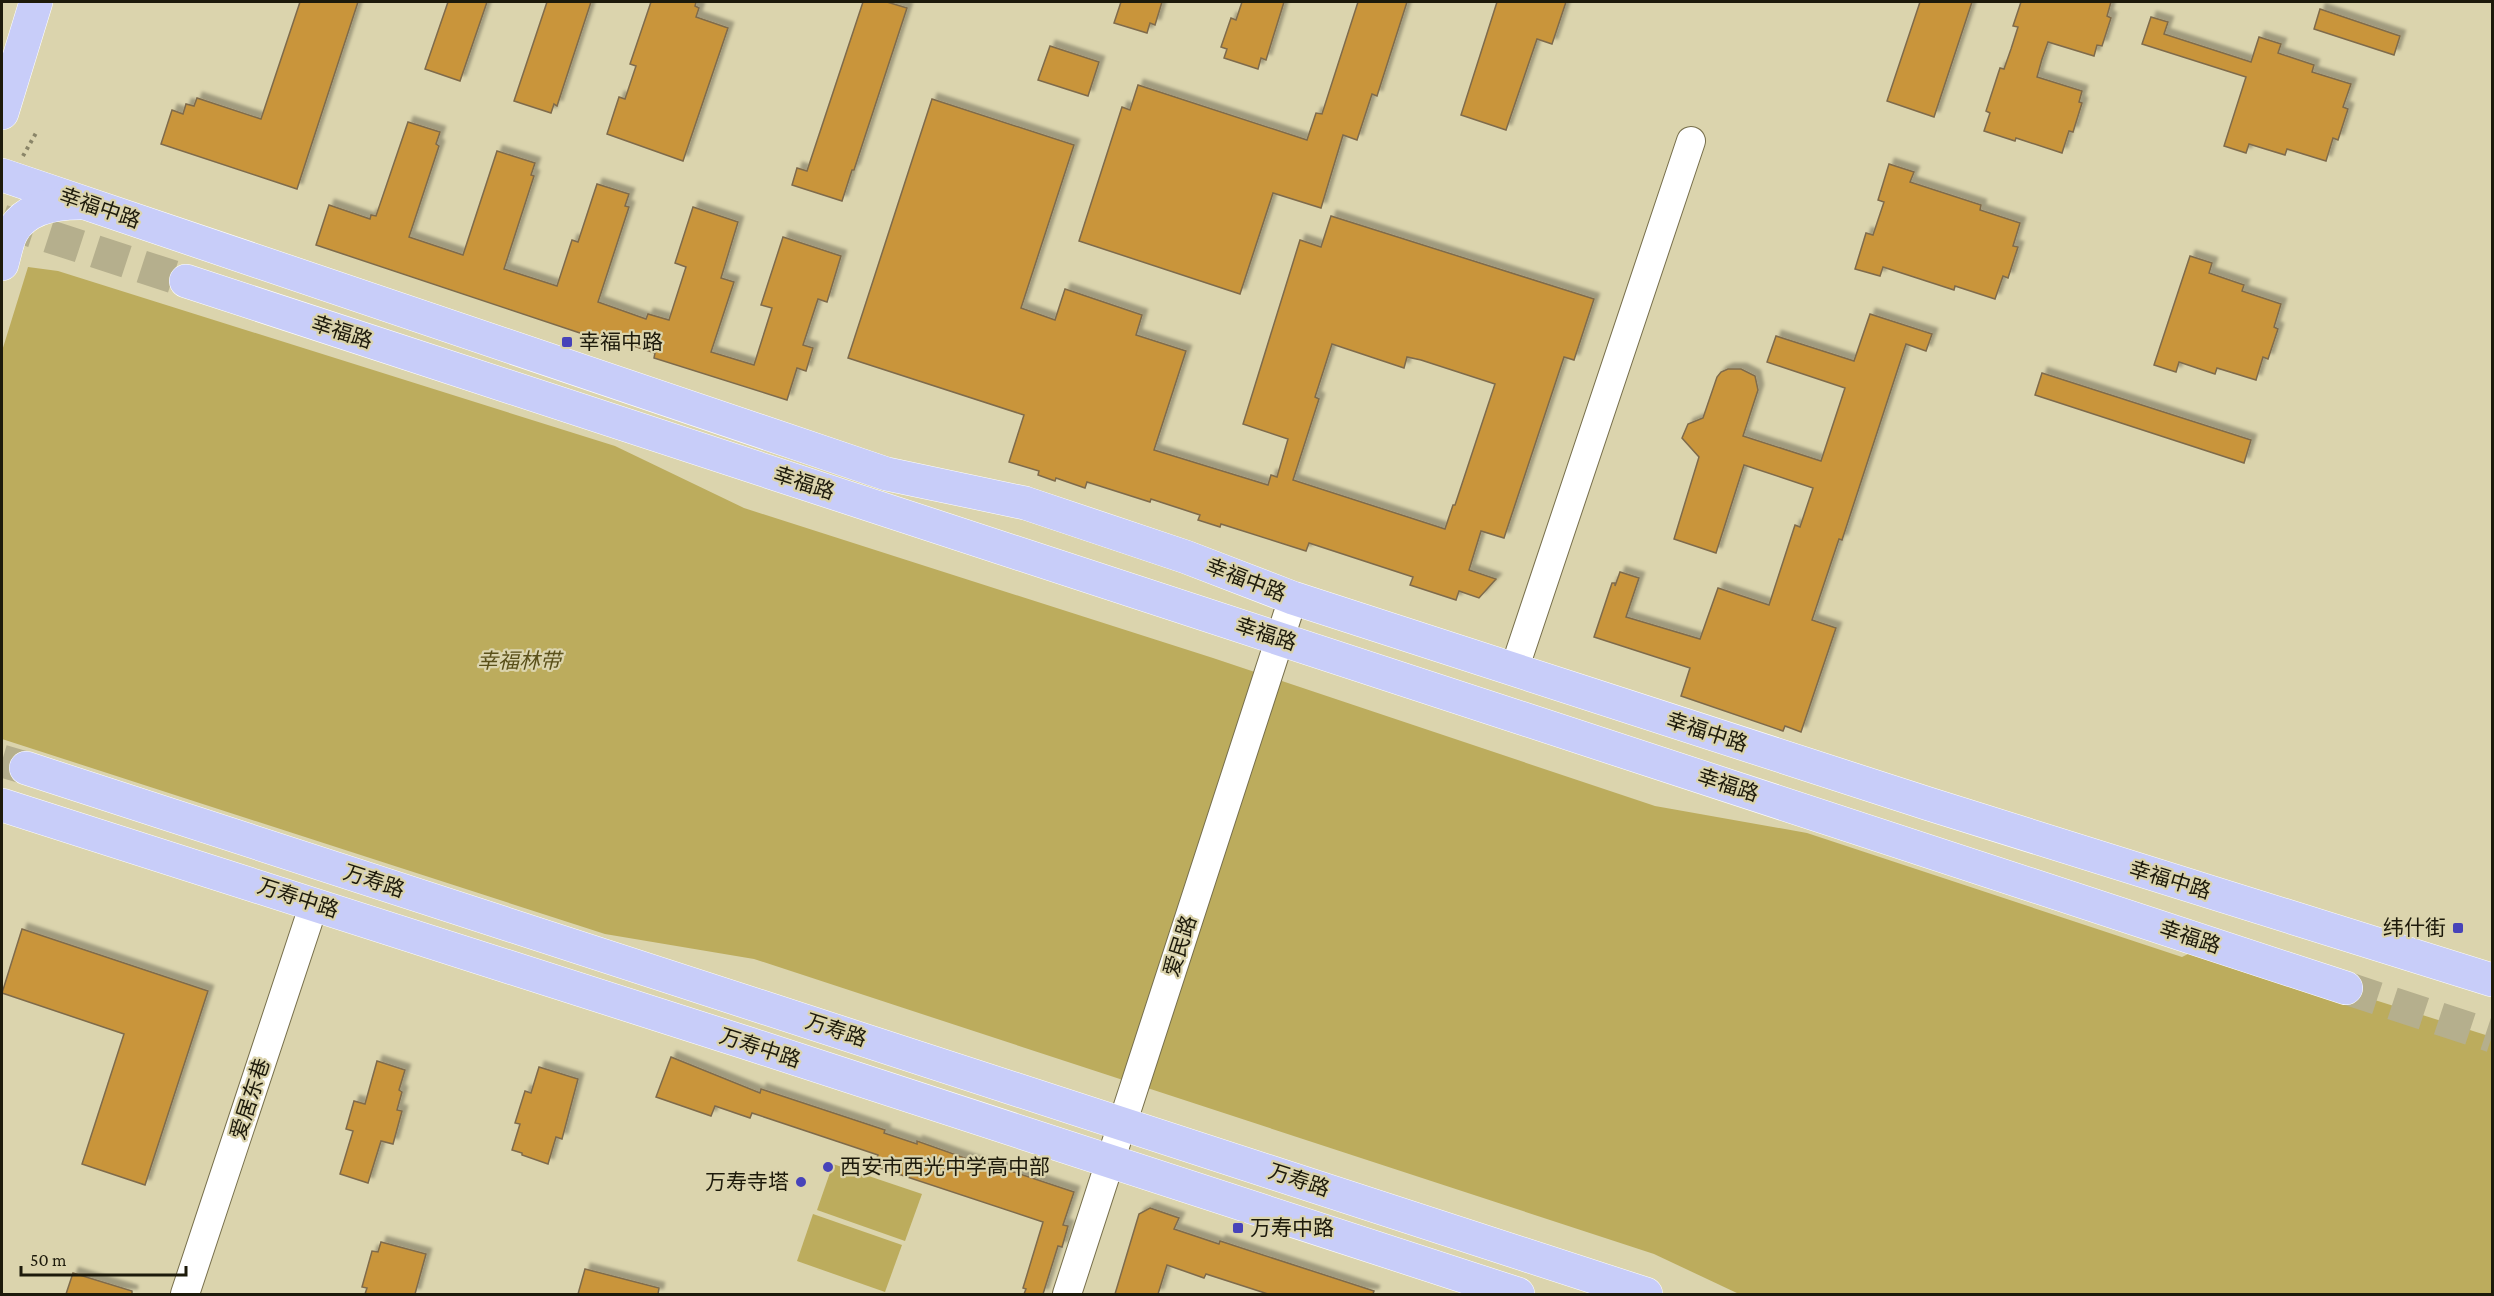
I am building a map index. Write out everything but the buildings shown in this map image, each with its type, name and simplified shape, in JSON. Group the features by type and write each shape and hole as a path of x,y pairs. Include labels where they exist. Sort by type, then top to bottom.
{"main road":[{"path":"2,112 36,2"},
{"name":"幸福中路","path":"2,175 887,474 1025,503 1186,557 1293,598 1514,670 1929,804 2493,980"},
{"path":"2,264 12,232 27,215 63,203 85,203"},
{"name":"幸福路","path":"186,281 2346,988"},
{"name":"万寿路","path":"26,768 1646,1294"},
{"name":"万寿中路","path":"2,805 1518,1294"},
{"path":"1193,1146 1364,1244"}],"street":[{"path":"1514,670 1691,141"},
{"name":"爱民路","path":"1067,1294 1293,598"},
{"name":"爱居东巷","path":"185,1294 314,904"}],"green space":[{"name":"幸福林带","path":"28,267 58,271 615,446 744,508 1213,658 1655,806 1807,833 2182,957 2204,946 2492,1037 2492,1294 1739,1294 1654,1254 754,959 605,934 2,739 2,351"},
{"path":"833,1164 922,1194 905,1241 817,1210"},
{"path":"813,1214 902,1245 885,1292 797,1261"}],"tunnel":[{"path":"2,221 186,281"},
{"path":"2,761 26,768"},
{"path":"2346,988 2492,1036"}],"place":[{"name":"幸福中路","path":"567,342"},
{"name":"纬什街","path":"2458,928"},
{"name":"西安市西光中学高中部","path":"828,1167"},
{"name":"万寿寺塔","path":"801,1182"},
{"name":"万寿中路","path":"1238,1228"}]}
